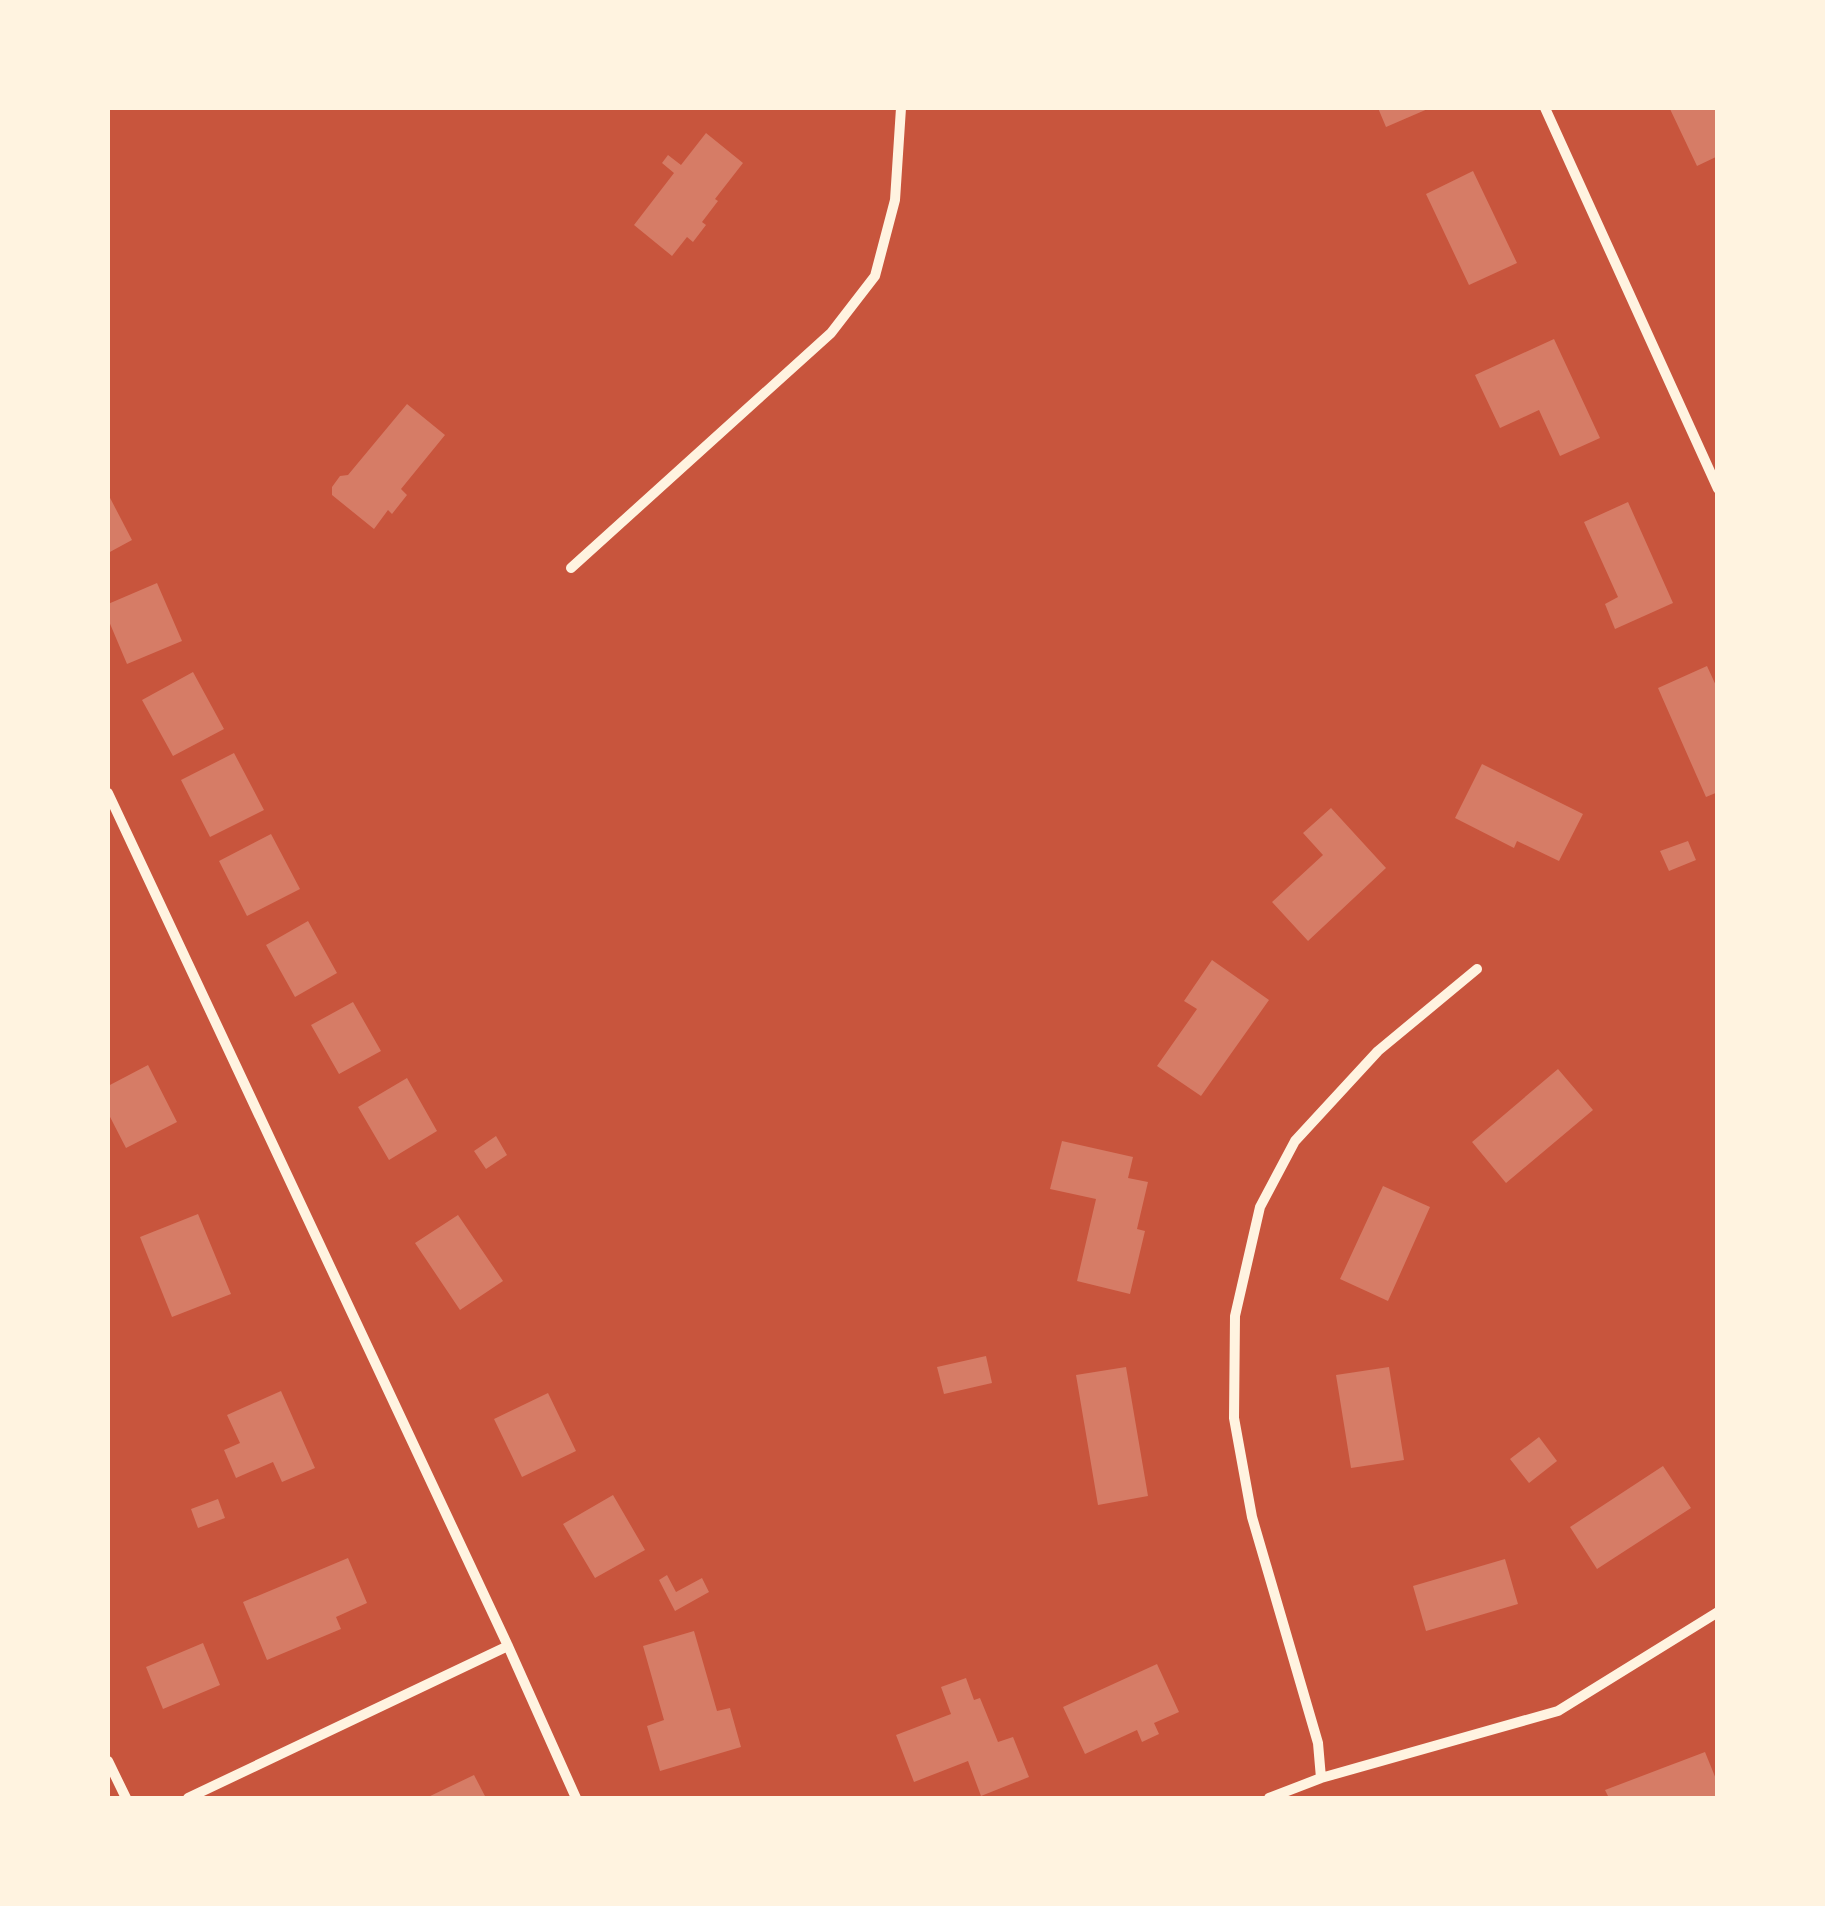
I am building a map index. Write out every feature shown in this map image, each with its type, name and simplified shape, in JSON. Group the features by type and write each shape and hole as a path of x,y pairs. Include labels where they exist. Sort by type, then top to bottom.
{"street":[{"path":"571,568 831,333 875,276 895,200 901,108"},
{"path":"1545,108 1718,489"},
{"path":"108,793 576,1798"},
{"path":"1321,1778 1318,1743 1252,1516 1234,1418 1235,1316 1260,1206 1295,1142 1378,1051 1477,969"},
{"path":"1269,1798 1321,1778 1558,1712 1718,1612"},
{"path":"188,1798 508,1646"},
{"path":"108,1761 126,1798"}],"building":[{"path":"1378,108 1430,108 1386,127"},
{"path":"1718,108 1718,156 1697,166 1670,109"},
{"path":"706,133 743,163 715,199 718,201 702,222 706,225 693,242 687,237 672,256 634,225 674,173 662,163 668,155 681,165"},
{"path":"1473,171 1517,263 1469,285 1426,194"},
{"path":"1554,339 1600,438 1560,456 1539,410 1500,428 1475,375"},
{"path":"407,404 445,435 401,489 407,495 392,514 388,510 374,529 332,495 332,487 340,476 348,475"},
{"path":"108,494 132,540 108,553"},
{"path":"1628,502 1673,603 1615,629 1605,604 1618,597 1584,522"},
{"path":"157,583 182,641 127,664 108,619 108,604"},
{"path":"1707,666 1718,690 1718,792 1706,797 1658,688"},
{"path":"193,672 224,729 173,756 142,700"},
{"path":"234,753 264,810 210,837 181,780"},
{"path":"1482,764 1583,814 1559,861 1517,841 1514,848 1455,818"},
{"path":"1331,808 1386,868 1308,941 1272,902 1323,855 1303,833"},
{"path":"271,834 300,889 247,916 219,861"},
{"path":"1688,841 1696,860 1669,871 1660,851"},
{"path":"308,921 337,973 295,997 266,945"},
{"path":"1212,960 1269,1000 1201,1096 1157,1066 1197,1009 1184,1001"},
{"path":"353,1002 381,1051 339,1074 311,1025"},
{"path":"148,1065 177,1122 126,1148 108,1113 108,1086"},
{"path":"1558,1069 1593,1110 1506,1183 1472,1142"},
{"path":"407,1078 437,1131 389,1160 358,1107"},
{"path":"496,1136 507,1155 486,1169 474,1151"},
{"path":"1062,1141 1133,1157 1128,1178 1148,1182 1137,1229 1145,1231 1130,1294 1077,1281 1096,1199 1050,1189"},
{"path":"1383,1186 1430,1207 1388,1301 1340,1279"},
{"path":"198,1214 231,1294 172,1317 140,1237"},
{"path":"458,1215 503,1281 460,1310 415,1243"},
{"path":"986,1356 992,1383 944,1394 937,1367"},
{"path":"1126,1367 1148,1496 1098,1505 1076,1375"},
{"path":"1389,1367 1404,1460 1351,1468 1336,1375"},
{"path":"281,1391 315,1468 282,1482 273,1462 236,1478 224,1450 240,1443 227,1415"},
{"path":"548,1393 576,1451 522,1477 494,1419"},
{"path":"1539,1437 1557,1461 1529,1483 1510,1459"},
{"path":"1663,1466 1691,1508 1597,1569 1570,1527"},
{"path":"613,1495 645,1550 595,1578 563,1524"},
{"path":"218,1499 225,1518 198,1528 191,1509"},
{"path":"348,1558 367,1603 336,1617 341,1629 267,1660 243,1602"},
{"path":"1505,1559 1518,1604 1426,1631 1413,1586"},
{"path":"667,1575 676,1592 702,1578 709,1592 675,1611 659,1580"},
{"path":"694,1631 717,1711 730,1708 741,1747 660,1771 647,1726 664,1720 643,1646"},
{"path":"203,1643 220,1685 163,1709 146,1667"},
{"path":"1157,1664 1179,1712 1154,1723 1159,1734 1142,1742 1137,1730 1085,1754 1063,1707"},
{"path":"966,1678 974,1700 980,1698 998,1742 1013,1737 1029,1777 981,1796 968,1761 914,1782 896,1735 951,1714 941,1687"},
{"path":"1705,1752 1718,1784 1718,1798 1609,1798 1605,1790"},
{"path":"474,1775 486,1798 426,1798"}]}
